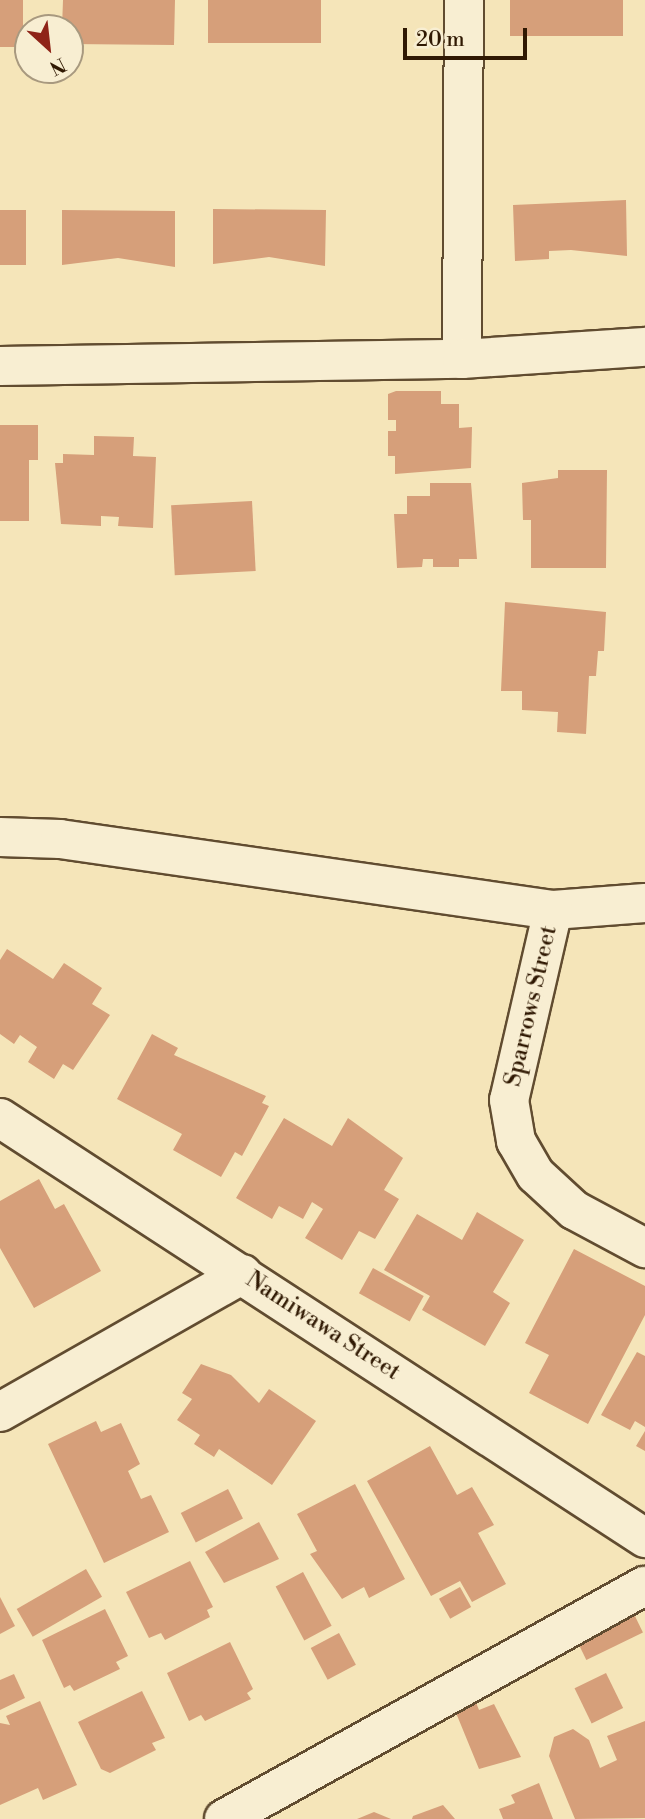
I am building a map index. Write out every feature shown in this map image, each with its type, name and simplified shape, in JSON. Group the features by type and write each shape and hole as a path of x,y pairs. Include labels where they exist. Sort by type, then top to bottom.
{"street":[{"path":"462,359 464,0"},
{"path":"0,366 462,359 645,347"},
{"path":"0,837 60,839 553,910 645,903"},
{"name":"Sparrows Street","path":"553,910 509,1100 516,1140 536,1175 574,1210 645,1248"},
{"name":"Namiwawa Street","path":"0,1118 645,1538"},
{"path":"0,1412 243,1274"},
{"path":"224,1819 645,1586"}],"building":[{"path":"0,0 23,0 23,14 14,14 14,47 0,47"},
{"path":"63,0 175,0 174,45 84,44 84,14 62,14"},
{"path":"208,0 321,0 321,43 208,43"},
{"path":"510,0 623,0 623,36 510,36"},
{"path":"626,200 627,256 571,250 549,251 549,259 515,261 513,205"},
{"path":"213,209 326,210 325,266 269,257 213,264"},
{"path":"0,210 26,210 26,265 0,265"},
{"path":"62,210 175,211 175,267 118,258 62,265"},
{"path":"396,391 441,391 441,404 459,404 459,428 472,427 471,468 395,474 395,456 388,456 388,431 396,431 396,420 388,420 388,394"},
{"path":"0,425 38,425 38,460 29,460 29,521 0,521"},
{"path":"94,436 134,437 133,456 156,457 153,528 118,526 119,517 101,516 101,526 61,524 55,463 63,463 63,454 94,455"},
{"path":"558,470 607,470 606,568 531,568 531,520 523,520 522,483 558,478"},
{"path":"430,483 471,483 477,559 459,559 459,567 433,567 433,559 423,559 422,567 397,568 394,514 407,514 407,496 430,496"},
{"path":"252,501 256,571 175,575 171,505"},
{"path":"505,602 606,612 604,651 598,651 596,676 589,676 586,734 557,732 558,712 522,710 522,691 501,691"},
{"path":"7,949 53,979 64,963 102,988 92,1004 110,1015 73,1070 63,1064 54,1079 28,1062 37,1047 20,1035 14,1044 0,1034 0,960"},
{"path":"152,1034 178,1048 174,1055 266,1096 262,1103 269,1106 242,1156 235,1152 221,1177 173,1150 182,1134 117,1099"},
{"path":"284,1118 332,1146 348,1118 403,1158 384,1190 399,1199 375,1239 359,1231 342,1260 305,1238 323,1209 312,1202 303,1219 279,1206 272,1219 236,1198"},
{"path":"39,1179 55,1209 64,1204 101,1271 34,1308 0,1248 0,1201"},
{"path":"477,1212 524,1240 493,1292 510,1303 485,1346 422,1310 430,1296 384,1270 417,1214 462,1240"},
{"path":"574,1249 645,1286 645,1315 588,1424 529,1393 549,1355 525,1343"},
{"path":"373,1268 424,1296 410,1321 359,1293"},
{"path":"637,1352 645,1356 645,1427 635,1421 630,1430 601,1415"},
{"path":"201,1364 231,1375 259,1403 269,1389 316,1421 272,1485 219,1449 214,1457 194,1444 200,1435 177,1420 192,1399 182,1393"},
{"path":"96,1421 101,1432 121,1423 140,1464 128,1471 141,1499 151,1495 169,1532 104,1563 48,1444"},
{"path":"645,1431 645,1451 636,1446"},
{"path":"430,1446 457,1495 472,1487 494,1525 478,1533 506,1584 472,1602 460,1581 431,1596 367,1481"},
{"path":"355,1484 405,1579 369,1598 364,1587 342,1599 310,1554 317,1551 297,1514"},
{"path":"228,1489 243,1518 196,1542 181,1513"},
{"path":"259,1522 279,1559 224,1583 205,1552"},
{"path":"190,1561 213,1607 207,1610 210,1617 165,1640 161,1633 149,1638 126,1592"},
{"path":"86,1569 102,1597 33,1637 17,1609"},
{"path":"303,1572 332,1626 304,1640 276,1587"},
{"path":"460,1587 471,1607 450,1619 439,1599"},
{"path":"0,1597 15,1626 0,1634"},
{"path":"105,1609 128,1656 116,1662 120,1669 74,1691 70,1685 64,1688 42,1640"},
{"path":"632,1610 643,1632 586,1660 575,1638"},
{"path":"339,1633 356,1665 328,1680 311,1648"},
{"path":"230,1642 253,1689 247,1693 251,1699 205,1721 201,1715 189,1721 167,1673"},
{"path":"606,1673 623,1708 592,1723 575,1688"},
{"path":"14,1674 25,1698 0,1710 0,1680"},
{"path":"142,1691 165,1738 152,1743 156,1750 110,1773 101,1769 78,1722"},
{"path":"475,1700 479,1710 494,1704 521,1757 479,1769 454,1708"},
{"path":"40,1701 77,1785 43,1800 38,1788 0,1805 0,1723 10,1725 6,1716"},
{"path":"645,1721 645,1818 575,1819 549,1756 554,1737 573,1729 589,1740 600,1768 617,1760 607,1736"},
{"path":"539,1783 553,1819 503,1819 499,1809 515,1803 511,1795"},
{"path":"443,1805 455,1819 412,1819 413,1816"},
{"path":"374,1812 391,1819 357,1819"}]}
